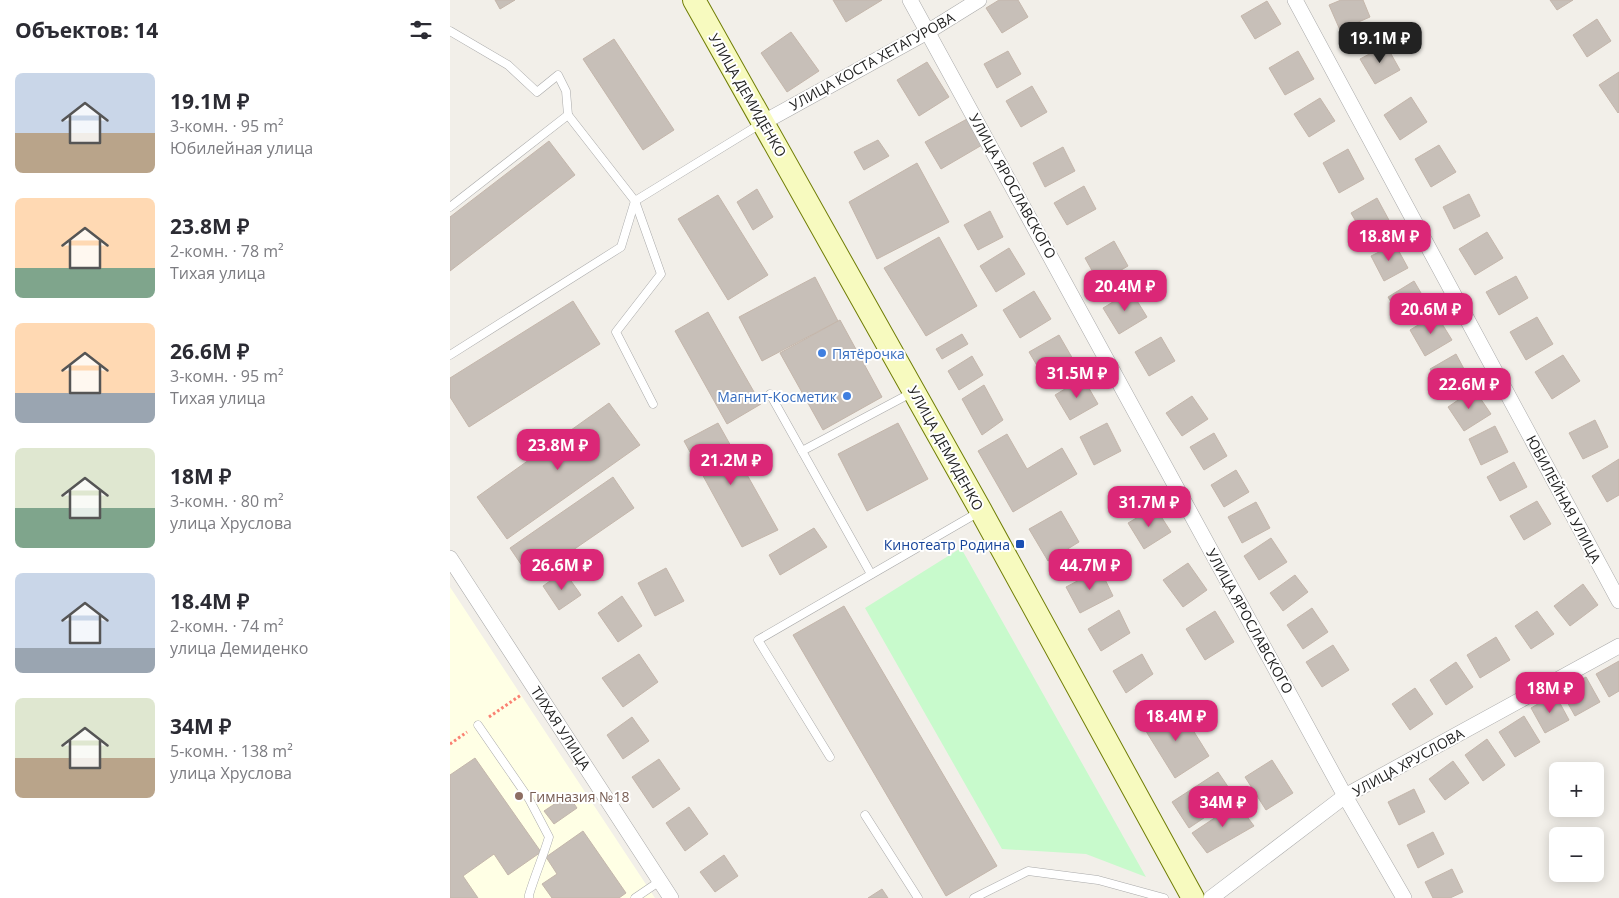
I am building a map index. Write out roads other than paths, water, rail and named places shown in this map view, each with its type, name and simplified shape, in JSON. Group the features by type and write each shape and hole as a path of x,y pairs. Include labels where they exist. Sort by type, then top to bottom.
{"main road":[{"name":"УЛИЦА ДЕМИДЕНКО","path":"694,0 981,511 1193,898"}],"street":[{"name":"УЛИЦА ЯРОСЛАВСКОГО","path":"910,0 929,31 1345,796 1404,898"},
{"name":"УЛИЦА КОСТА ХЕТАГУРОВА","path":"764,122 929,31 980,0"},
{"name":"ЮБИЛЕЙНАЯ УЛИЦА","path":"1295,0 1619,602"},
{"name":"ТИХАЯ УЛИЦА","path":"450,558 671,898"},
{"name":"УЛИЦА ХРУСЛОВА","path":"1211,898 1345,796 1619,646"}],"lane":[{"path":"450,31 508,65 537,92 558,75 566,91 568,115 635,201 661,274 616,332 653,404"},
{"path":"450,207 568,115"},
{"path":"450,355 621,247 635,201 764,122"},
{"path":"802,451 914,391"},
{"path":"770,394 872,574"},
{"path":"830,757 758,640 981,511"},
{"path":"478,725 529,799 549,837 544,856 535,874 529,898"},
{"path":"865,814 918,898"},
{"path":"974,898 1028,871 1098,880 1164,898"},
{"path":"635,898 660,881"}],"place":[{"name":"Пятёрочка","path":"822,353"},
{"name":"Магнит-Косметик","path":"847,396"},
{"name":"Кинотеатр Родина","path":"1020,544"},
{"name":"Гимназия №18","path":"519,796"}]}
